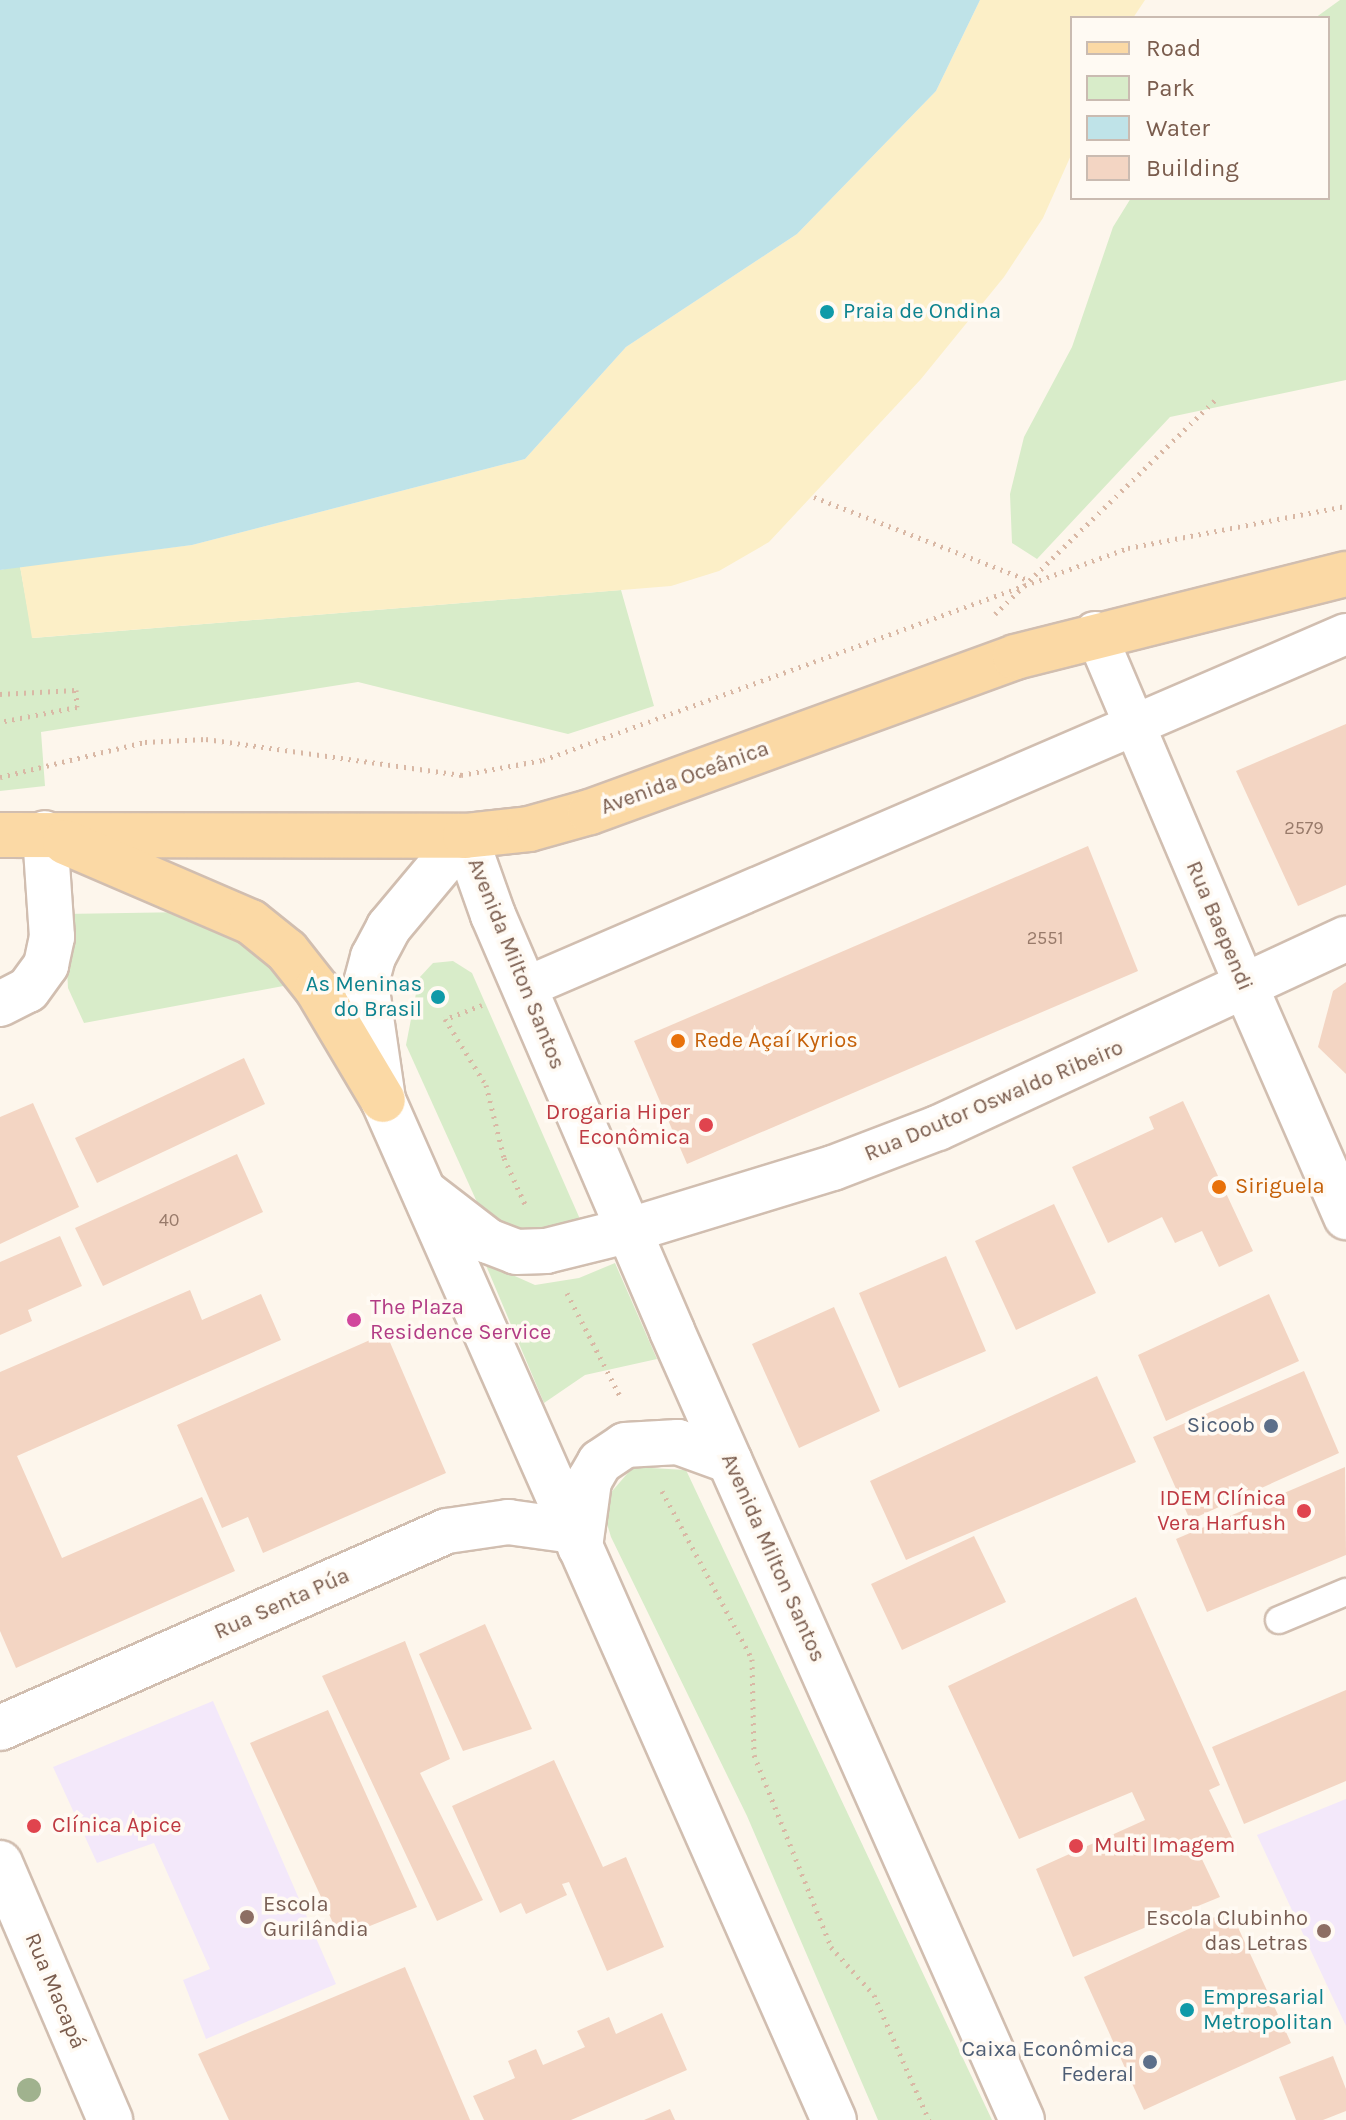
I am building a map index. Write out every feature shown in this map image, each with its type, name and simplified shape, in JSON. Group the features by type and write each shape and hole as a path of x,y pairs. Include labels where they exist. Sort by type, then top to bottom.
{"main road":[{"name":"Avenida Oceânica","path":"0,835 465,836 590,812 918,690 1095,632 1346,574"},
{"path":"0,1004 28,990 46,965 52,937 45,833 251,922 287,951 317,989 383,1100"},
{"name":"Avenida Milton Santos","path":"834,2120 383,1100 366,983 373,957 389,927 465,836 524,988 1022,2120"},
{"name":"Rua Doutor Oswaldo Ribeiro","path":"422,1190 488,1241 516,1252 546,1251 630,1230 911,1138 1247,990 1346,939"},
{"name":"Rua Baependi","path":"1247,990 1346,1217"},
{"path":"577,1539 589,1481 600,1462 637,1444 678,1442 730,1461"},
{"name":"Rua Senta Púa","path":"0,1728 447,1531 508,1522 577,1539"},
{"name":"Rua Macapá","path":"0,1863 110,2120"}],"street":[{"name":"Rua Baependi","path":"1095,632 1247,990"},
{"path":"524,988 1346,634"}],"lane":[{"path":"1279,1620 1346,1592"}],"path":[{"path":"984,624 1218,397"},
{"path":"814,497 1029,580"},
{"path":"0,777 145,742 206,739 461,775 543,760 1029,580 1128,548 1346,506"},
{"path":"0,694 76,690 77,707 0,722"},
{"path":"524,988 445,1019 486,1085 504,1158 546,1251 625,1406 637,1444 752,1659 754,1755 831,1947 874,1995 929,2120"}],"shaded area":[{"name":"Escola Gurilândia","path":"213,1701 336,1984 206,2039 183,1980 210,1969 154,1843 97,1863 53,1767"},
{"name":"Escola Clubinho das Letras","path":"1346,1799 1346,2026 1257,1835"}],"green space":[{"path":"1340,0 1346,0 1346,380 1170,417 1037,559 1012,543 1010,494 1024,437 1072,347 1113,227 1130,200 1330,200 1330,16 1318,16"},
{"path":"20,566 33,638 621,590 654,706 568,734 358,682 41,732 45,786 0,791 0,570"},
{"path":"188,912 243,939 294,984 84,1023 68,988 64,914"},
{"path":"453,961 472,973 583,1226 530,1243 481,1211 406,1045 419,978 433,963"},
{"path":"485,1263 535,1285 579,1278 615,1263 657,1359 585,1375 544,1403"},
{"path":"633,1467 686,1470 992,2120 878,2120 747,1816 611,1537 601,1504"}],"sand":[{"name":"Praia de Ondina","path":"980,0 1145,0 1134,16 1070,16 1070,157 1043,218 1004,277 921,379 769,542 719,571 671,586 32,638 20,566 192,545 525,459 626,347 797,234 936,91"}],"water":[{"path":"0,0 980,0 936,91 797,234 626,347 525,459 192,545 0,570"}],"building":[{"path":"1346,724 1346,885 1298,906 1236,771"},
{"path":"1088,846 1138,971 687,1164 634,1041"},
{"path":"1346,982 1346,1074 1318,1047 1333,991"},
{"path":"244,1058 265,1104 97,1183 75,1138"},
{"path":"1183,1101 1253,1251 1219,1267 1202,1231 1175,1243 1162,1217 1108,1243 1072,1167 1154,1129 1149,1117"},
{"path":"33,1103 79,1207 0,1244 0,1117"},
{"path":"237,1154 263,1212 103,1286 75,1228"},
{"path":"1054,1204 1096,1293 1016,1330 975,1241"},
{"path":"60,1236 82,1286 28,1310 32,1321 0,1335 0,1262"},
{"path":"946,1256 986,1351 899,1388 859,1293"},
{"path":"190,1290 202,1320 261,1294 281,1340 17,1456 62,1558 202,1497 235,1571 16,1668 0,1631 0,1372"},
{"path":"1269,1294 1299,1361 1166,1421 1138,1355"},
{"path":"834,1307 880,1411 799,1448 752,1344"},
{"path":"386,1333 446,1473 263,1553 248,1517 222,1528 177,1425"},
{"path":"1304,1371 1339,1453 1190,1520 1153,1437"},
{"path":"1097,1376 1136,1462 906,1560 870,1481"},
{"path":"1345,1467 1346,1555 1207,1612 1176,1539"},
{"path":"974,1536 1006,1602 902,1650 871,1584"},
{"path":"1136,1597 1220,1785 1209,1790 1233,1840 1200,1855 1220,1897 1073,1957 1036,1869 1145,1820 1132,1792 1019,1839 948,1686"},
{"path":"485,1624 532,1729 463,1751 419,1654"},
{"path":"405,1641 450,1759 420,1773 483,1900 437,1921 322,1676"},
{"path":"1346,1690 1346,1781 1244,1824 1212,1747"},
{"path":"328,1710 417,1907 340,1938 250,1743"},
{"path":"554,1760 603,1867 626,1857 664,1947 607,1971 569,1882 562,1884 567,1895 526,1914 521,1903 500,1913 452,1806"},
{"name":"Empresarial Metropolitan","path":"1230,1910 1291,2043 1144,2110 1084,1977"},
{"path":"405,1967 470,2120 229,2120 198,2054"},
{"path":"662,2013 687,2070 571,2120 484,2120 473,2096 515,2078 508,2061 536,2049 543,2065 585,2047 577,2031 609,2017 616,2034"},
{"path":"1333,2056 1346,2089 1346,2111 1323,2120 1296,2120 1279,2077"},
{"path":"670,2109 675,2120 644,2120"}],"place":[{"name":"Praia de Ondina","path":"827,312"},
{"name":"As Meninas do Brasil","path":"438,997"},
{"name":"Rede Açaí Kyrios","path":"678,1041"},
{"name":"Drogaria Hiper Econômica","path":"706,1125"},
{"name":"Siriguela","path":"1219,1187"},
{"name":"The Plaza Residence Service","path":"354,1320"},
{"name":"Sicoob","path":"1271,1426"},
{"name":"IDEM Clínica Vera Harfush","path":"1304,1511"},
{"name":"Clínica Apice","path":"34,1826"},
{"name":"Multi Imagem","path":"1076,1846"},
{"name":"Escola Gurilândia","path":"247,1917"},
{"name":"Escola Clubinho das Letras","path":"1324,1931"},
{"name":"Empresarial Metropolitan","path":"1187,2010"},
{"name":"Caixa Econômica Federal","path":"1150,2062"}]}
